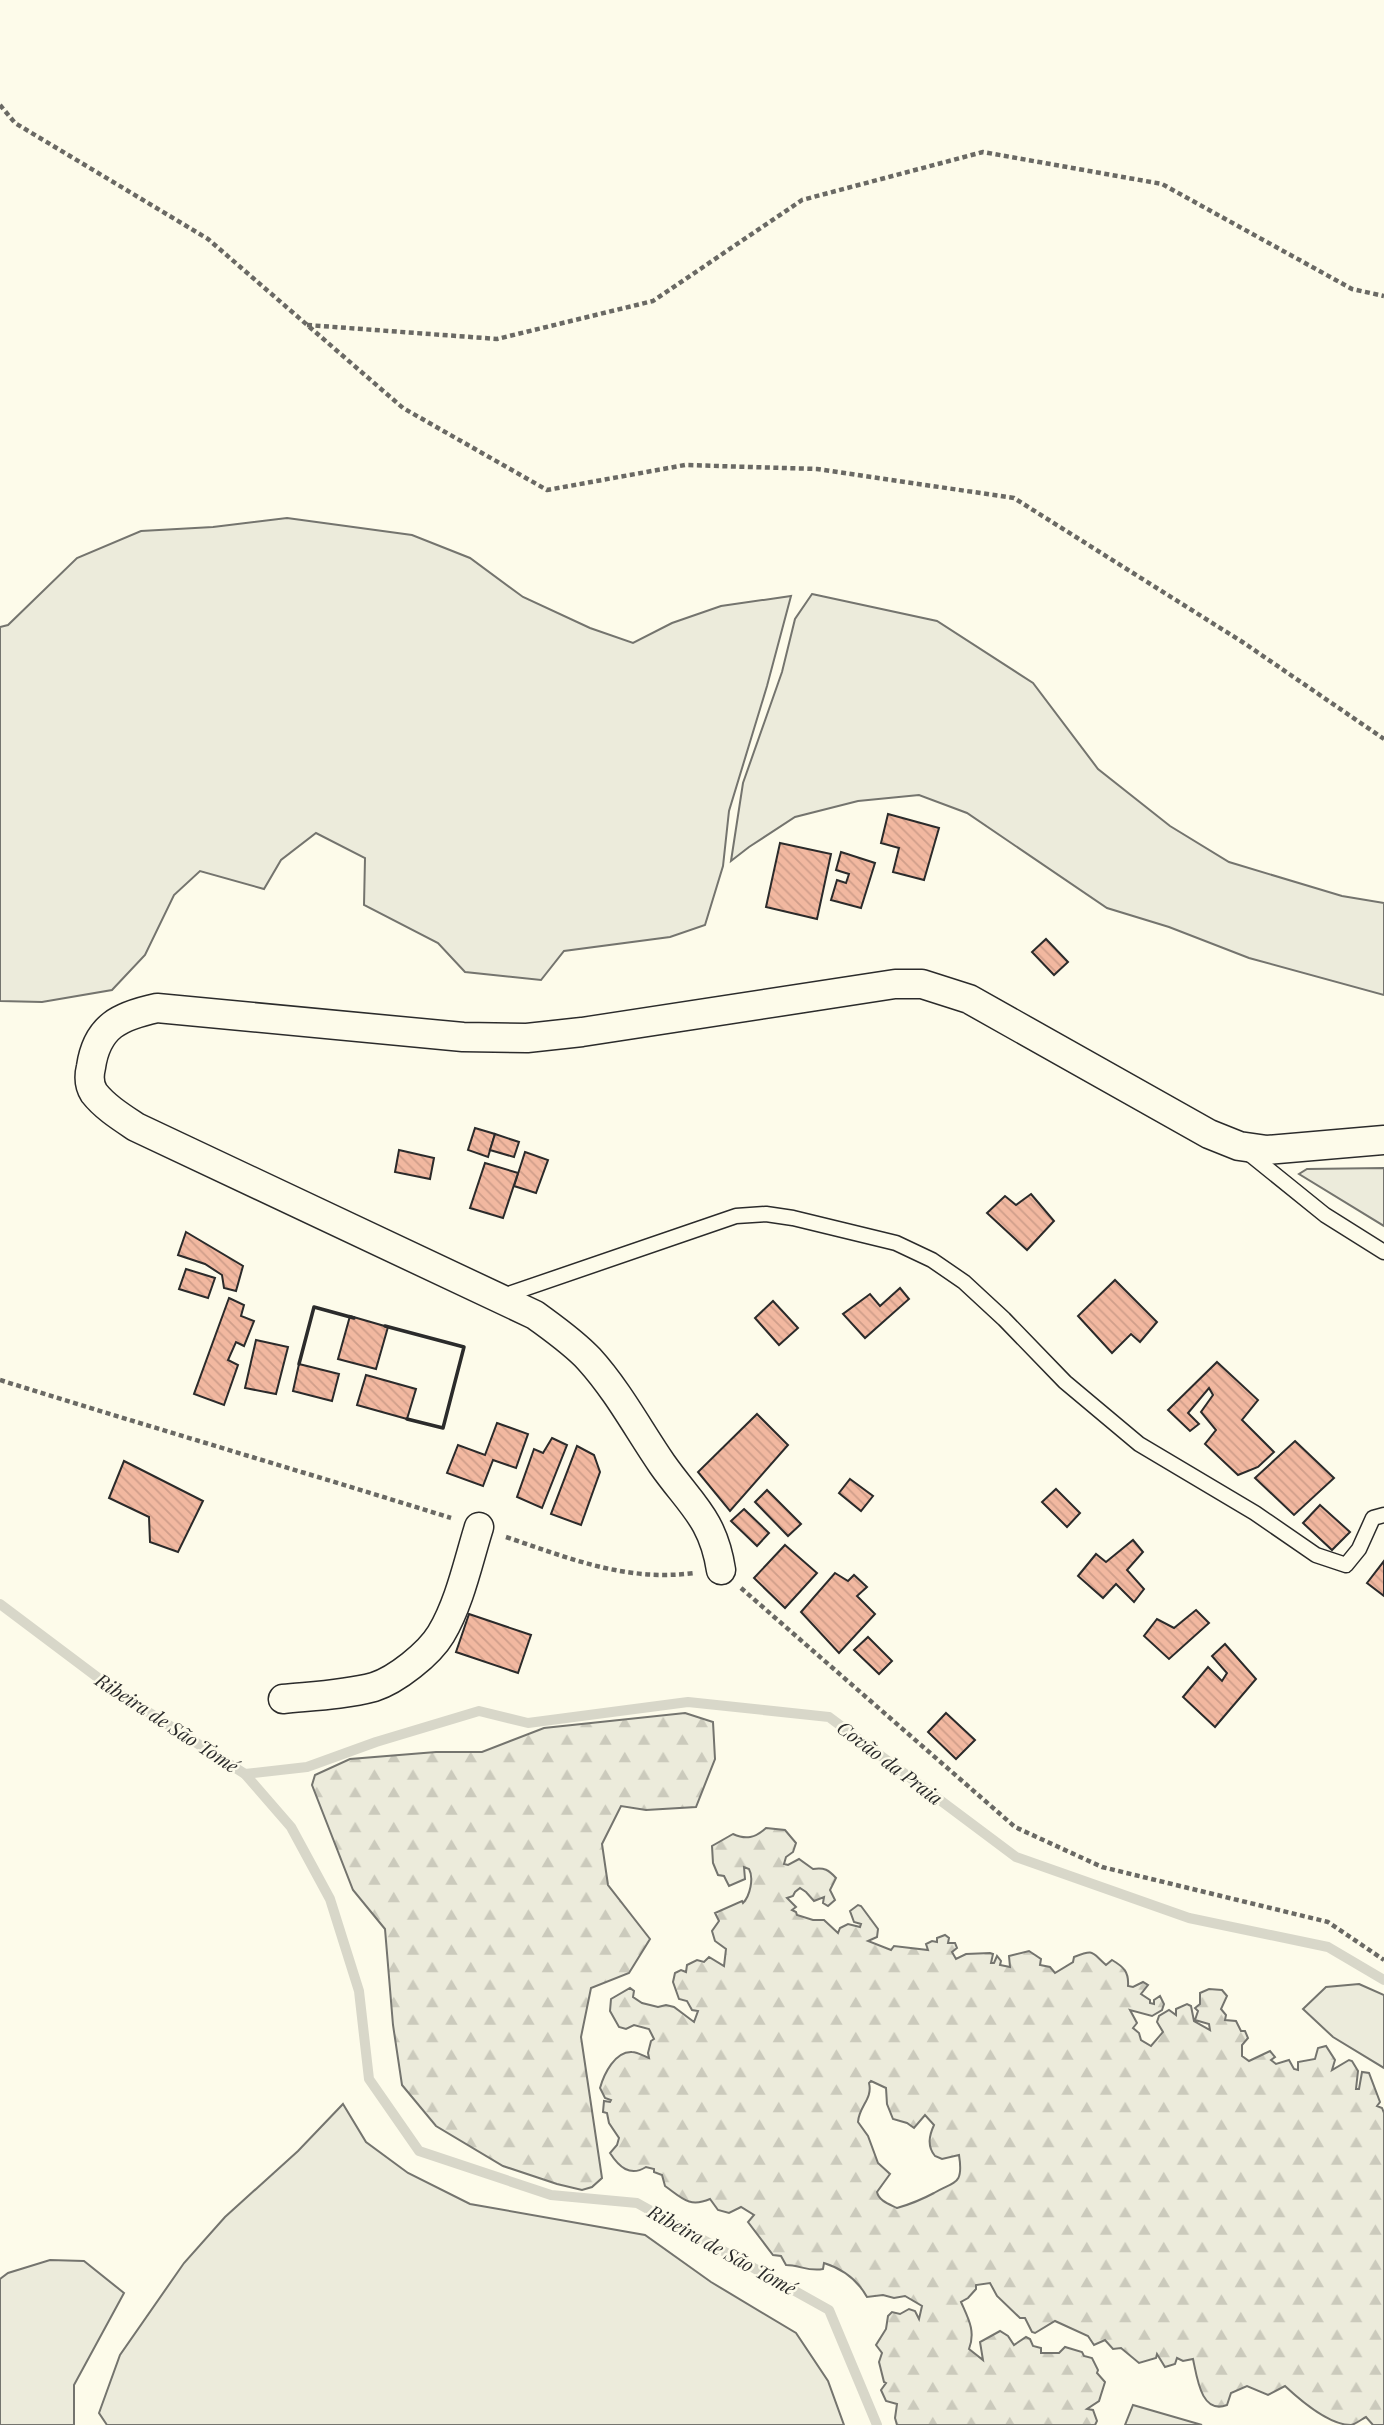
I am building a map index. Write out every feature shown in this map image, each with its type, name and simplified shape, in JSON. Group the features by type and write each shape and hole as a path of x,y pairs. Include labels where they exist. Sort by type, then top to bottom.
{"street":[{"path":"721,1570 712,1532 696,1507 663,1466 607,1381 588,1357 567,1338 535,1315 136,1127 109,1109 92,1091 89,1076 92,1055 100,1037 114,1023 134,1013 157,1008 463,1037 527,1038 895,984 922,984 970,999 1209,1134 1239,1146 1267,1150 1384,1140"},
{"path":"283,1699 336,1695 377,1686 407,1670 440,1635 458,1592 479,1527"}],"lane":[{"path":"1239,1146 1325,1215 1384,1252"},
{"path":"498,1298 736,1216 766,1214 793,1218 896,1243 932,1261 964,1282 1065,1382 1139,1444 1255,1513 1317,1555 1346,1565 1359,1549 1373,1518 1384,1515"}],"path":[{"path":"0,106 15,123 208,239 403,408 547,490 685,465 817,469 1014,498 1244,643 1384,739"},
{"path":"307,325 497,339 653,302 802,200 983,152 1162,184 1352,289 1384,296"},
{"path":"0,1380 479,1527 593,1567 635,1575 676,1576 721,1570 1015,1827 1102,1867 1328,1922 1384,1960"}],"green space":[{"path":"287,518 412,535 470,558 523,597 590,628 633,643 672,623 721,606 791,596 729,811 723,866 705,925 670,937 564,951 541,980 465,972 438,943 364,905 365,858 316,833 281,860 264,889 200,871 174,895 145,955 112,990 42,1002 0,1001 0,627 8,625 77,558 141,531 213,527"},
{"path":"812,594 937,621 1033,683 1098,769 1170,826 1229,862 1342,896 1384,903 1384,995 1249,958 1169,927 1107,908 967,813 919,795 858,801 795,817 731,861 743,783 782,672 795,619"},
{"path":"1384,1168 1384,1226 1299,1174 1307,1169"},
{"path":"685,1713 713,1722 715,1759 696,1807 646,1810 621,1806 602,1844 608,1885 650,1939 629,1973 591,1988 581,2037 602,2178 592,2187 582,2190 503,2166 436,2126 402,2085 393,2025 385,1929 353,1890 312,1785 315,1775 350,1759 436,1752 482,1752 544,1728"},
{"path":"766,1828 785,1830 796,1843 784,1864 788,1865 799,1859 813,1869 826,1870 836,1878 830,1890 835,1900 828,1906 823,1903 824,1897 814,1901 800,1888 787,1898 796,1907 792,1910 797,1915 824,1920 838,1933 840,1928 848,1924 860,1927 861,1924 854,1922 850,1911 858,1905 878,1929 877,1937 868,1941 891,1950 894,1946 928,1950 926,1944 937,1942 937,1938 945,1935 949,1938 948,1943 955,1943 957,1948 952,1952 956,1959 966,1954 990,1953 993,1954 991,1963 994,1963 997,1956 1001,1961 1000,1965 1010,1967 1009,1956 1029,1951 1041,1959 1040,1965 1050,1967 1055,1973 1073,1962 1074,1957 1092,1953 1106,1965 1112,1960 1123,1968 1127,1973 1128,1986 1133,1987 1143,1982 1148,1985 1141,1994 1150,2000 1150,2003 1154,2004 1154,2000 1160,1996 1164,2004 1162,2010 1152,2016 1130,2010 1137,2023 1133,2028 1139,2033 1141,2040 1151,2046 1163,2032 1157,2022 1159,2016 1169,2010 1176,2015 1176,2009 1187,2004 1191,2006 1194,2021 1210,2030 1209,2024 1195,2020 1198,2011 1195,2008 1200,2004 1200,1993 1209,1989 1222,1990 1227,1996 1221,2009 1226,2015 1225,2020 1236,2021 1241,2031 1245,2031 1248,2038 1242,2045 1242,2056 1249,2061 1270,2051 1275,2057 1271,2060 1276,2064 1289,2060 1294,2069 1298,2070 1298,2062 1315,2059 1318,2048 1326,2046 1335,2060 1332,2070 1349,2060 1352,2061 1358,2071 1356,2089 1359,2089 1362,2072 1369,2073 1380,2102 1377,2106 1382,2108 1384,2113 1384,2425 1373,2425 1366,2417 1351,2425 1333,2421 1315,2411 1285,2386 1268,2395 1247,2386 1231,2393 1227,2405 1211,2405 1202,2392 1193,2359 1183,2361 1177,2358 1175,2364 1165,2367 1157,2354 1156,2358 1139,2363 1121,2348 1113,2349 1105,2340 1094,2345 1088,2336 1055,2321 1035,2333 1032,2332 1025,2318 1020,2318 997,2296 990,2283 976,2285 976,2289 961,2302 971,2330 969,2349 983,2360 980,2342 1000,2331 1008,2336 1014,2345 1026,2337 1030,2339 1033,2346 1041,2348 1041,2353 1059,2353 1065,2347 1092,2358 1097,2373 1105,2382 1099,2401 1087,2409 1093,2410 1097,2421 1095,2425 897,2425 897,2404 886,2401 881,2390 886,2383 879,2362 882,2353 876,2345 892,2312 900,2314 909,2309 915,2311 919,2319 922,2306 905,2296 867,2297 849,2276 824,2263 823,2269 818,2270 786,2265 781,2256 773,2255 748,2222 754,2215 741,2207 729,2213 718,2210 710,2199 691,2202 665,2186 662,2175 654,2172 654,2169 646,2167 630,2171 617,2162 610,2153 619,2138 609,2123 607,2113 603,2112 604,2101 611,2100 605,2098 600,2088 615,2059 632,2052 649,2058 651,2041 654,2039 649,2029 634,2025 626,2029 619,2027 610,2011 611,1999 630,1988 634,1991 633,1997 642,2003 674,2007 694,2022 698,2011 692,2010 687,2001 679,1999 673,1982 675,1973 681,1970 686,1972 687,1965 697,1960 704,1962 709,1957 724,1966 726,1949 715,1941 712,1931 719,1921 715,1913 742,1901 743,1903 748,1896 751,1882 749,1869 744,1867 745,1879 729,1886 724,1876 718,1875 713,1863 712,1846 733,1834 746,1837","holes":["871,2081 886,2088 887,2104 893,2119 914,2128 925,2115 934,2125 930,2141 935,2156 942,2159 959,2155 960,2165 959,2177 952,2184 897,2208 878,2195 877,2192 890,2174 878,2163 868,2136 858,2122 868,2098 869,2083"]},
{"path":"1359,1984 1384,1995 1384,2068 1333,2037 1303,2009 1326,1987"},
{"path":"343,2104 366,2142 408,2173 470,2204 645,2235 711,2282 796,2333 828,2381 844,2425 107,2425 99,2413 120,2355 184,2263 225,2217 298,2151"},
{"path":"50,2260 84,2261 124,2293 74,2385 74,2425 0,2425 0,2279 8,2273"},
{"path":"1133,2405 1202,2425 1125,2425"}],"building":[{"path":"888,814 939,828 924,880 893,872 899,848 881,843"},
{"path":"780,843 831,854 817,919 766,907"},
{"path":"841,852 875,863 861,908 831,900 837,880 846,883 849,874 836,870"},
{"path":"1046,939 1068,962 1054,975 1032,952"},
{"path":"475,1128 495,1134 488,1157 468,1150"},
{"path":"495,1134 519,1142 514,1157 490,1150"},
{"path":"399,1150 434,1158 430,1179 395,1172"},
{"path":"525,1152 548,1160 536,1193 514,1186"},
{"path":"485,1163 518,1173 503,1218 470,1208"},
{"path":"1031,1194 1054,1221 1027,1250 987,1213 1005,1196 1016,1205"},
{"path":"186,1232 243,1266 236,1291 224,1288 222,1275 205,1264 178,1255"},
{"path":"186,1269 215,1278 208,1298 179,1289"},
{"path":"1115,1280 1157,1322 1140,1342 1131,1334 1112,1353 1078,1316"},
{"path":"900,1288 909,1299 865,1338 843,1314 870,1294 880,1306"},
{"path":"229,1298 244,1305 241,1316 254,1321 244,1346 236,1342 228,1360 238,1365 224,1405 194,1394"},
{"path":"773,1301 798,1328 779,1345 755,1318"},
{"path":"350,1316 388,1327 376,1369 338,1359"},
{"path":"256,1340 288,1347 276,1394 245,1388"},
{"path":"1217,1362 1258,1400 1242,1420 1274,1452 1258,1467 1238,1475 1205,1444 1216,1430 1201,1412 1213,1395 1209,1388 1188,1413 1199,1424 1190,1431 1168,1410"},
{"path":"299,1364 339,1374 332,1401 293,1391"},
{"path":"366,1375 416,1389 407,1419 357,1405"},
{"path":"757,1414 788,1445 730,1511 698,1472"},
{"path":"497,1423 528,1434 516,1468 493,1460 483,1486 447,1473 458,1445 485,1455"},
{"path":"552,1438 567,1445 542,1508 517,1497 534,1449 543,1453"},
{"path":"1295,1441 1334,1478 1294,1515 1255,1478"},
{"path":"577,1446 594,1455 600,1472 581,1525 551,1514"},
{"path":"124,1461 203,1501 178,1552 150,1542 149,1517 109,1498"},
{"path":"850,1479 873,1496 861,1511 839,1493"},
{"path":"1056,1489 1080,1513 1067,1527 1042,1502"},
{"path":"767,1490 801,1524 788,1536 755,1502"},
{"path":"1320,1505 1350,1532 1332,1550 1303,1523"},
{"path":"744,1509 769,1533 757,1546 731,1521"},
{"path":"1133,1540 1143,1552 1127,1570 1144,1589 1134,1602 1116,1584 1103,1598 1078,1576 1096,1554 1106,1562"},
{"path":"785,1545 817,1573 785,1608 754,1578"},
{"path":"1384,1561 1384,1596 1367,1583"},
{"path":"835,1573 848,1581 854,1575 867,1587 857,1596 875,1614 839,1653 801,1612"},
{"path":"1196,1610 1209,1623 1169,1659 1144,1636 1157,1619 1174,1628"},
{"path":"469,1614 531,1635 518,1673 456,1652"},
{"path":"868,1637 892,1661 879,1674 854,1650"},
{"path":"1225,1644 1256,1679 1215,1727 1183,1697 1208,1667 1222,1681 1227,1673 1212,1656"},
{"path":"946,1713 975,1740 956,1759 928,1732"}],"waterway":[{"name":"Ribeira de São Tomé","path":"0,1604 117,1692 245,1774 291,1827 330,1899 359,1991 369,2079 419,2151 551,2195 637,2203 829,2310 877,2425"},
{"name":"Covão da Praia","path":"245,1774 307,1767 376,1742 479,1711 528,1723 688,1702 829,1717 1016,1857 1189,1918 1328,1947 1384,1980"}],"wall":[{"path":"299,1364 314,1307 354,1318"},
{"path":"385,1326 464,1347 443,1428 407,1419"}]}
